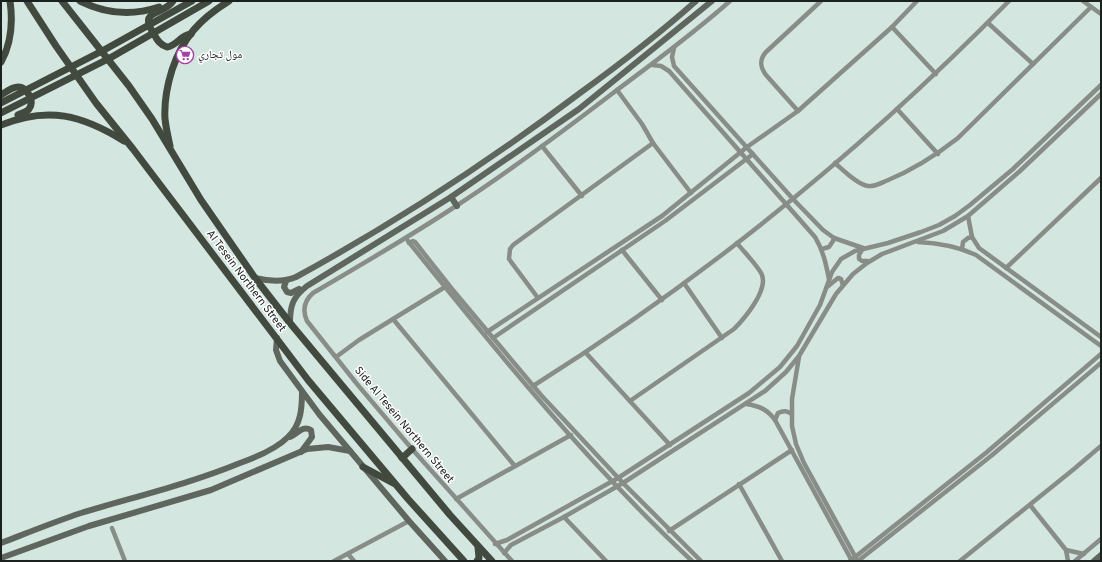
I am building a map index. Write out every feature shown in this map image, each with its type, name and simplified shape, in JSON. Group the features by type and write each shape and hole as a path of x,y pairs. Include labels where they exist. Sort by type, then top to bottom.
{"main road":[{"path":"1,62 8,46 11,32 12,16 10,1"},
{"name":"Al Tesein Northern Street","path":"27,1 75,75 308,380 396,485 465,561"},
{"name":"Al Tesein Northern Street","path":"62,1 122,76 152,119 201,200 255,278 290,323 450,516 492,561"},
{"path":"80,1 104,10 127,13 150,10 172,1"},
{"path":"172,1 169,6 150,16 148,21 149,27 159,43 166,47 174,45 182,36 190,34"},
{"path":"1,103 104,50 192,1"},
{"path":"1,113 110,58 209,1"},
{"path":"171,152 165,118 167,89 179,52 190,34 207,16 229,1"},
{"path":"1,95 14,88 20,87 26,90 31,99 29,109 12,118 9,122"},
{"path":"1,125 22,117 42,114 72,118 103,128 129,145"},
{"path":"402,458 412,449"},
{"path":"363,467 396,485"},
{"path":"477,561 479,558 478,547"}],"street":[{"path":"255,278 286,281 301,275 393,221 534,128 664,29 696,1"},
{"path":"286,281 284,289 289,293 307,286 452,197 579,109 712,1"},
{"path":"407,240 542,146 616,90 652,65 730,1"},
{"path":"798,111 762,70 760,64 762,57 766,52 821,1"},
{"path":"487,332 662,216 747,148 798,111 892,27 918,1"},
{"path":"533,386 662,300 793,199 936,74 1009,1"},
{"path":"1083,1 1101,14"},
{"path":"835,163 860,183 872,186 898,176 938,154 958,138 1091,7"},
{"path":"988,23 1033,64"},
{"path":"892,27 936,74"},
{"path":"674,48 672,57 674,66 822,230 834,238 863,248"},
{"path":"652,65 661,66 669,71 816,237 822,249 829,280"},
{"path":"504,553 511,545 623,483 765,391 776,382 799,356 843,285 853,274 882,254 943,231 968,216 1020,171 1100,91 1101,85"},
{"path":"586,89 588,96 593,98"},
{"path":"616,90 642,124 653,143 691,193"},
{"path":"496,544 507,540 613,481 749,393 783,364 794,350 820,305 834,269 841,259 863,248 880,245 921,232 939,225 955,216 1013,169 1100,91"},
{"path":"572,99 579,103 579,109"},
{"path":"897,109 938,154"},
{"path":"538,298 509,259 510,249 513,245 653,143"},
{"path":"542,146 582,196"},
{"path":"493,338 665,221 753,154"},
{"path":"1006,268 1101,178"},
{"path":"452,197 457,206"},
{"path":"968,216 972,237 979,248 1101,337"},
{"path":"962,249 962,246 966,240 972,237"},
{"path":"822,249 829,247 834,238"},
{"path":"407,240 445,287 511,363 618,478 669,531 701,561"},
{"path":"407,240 415,242 493,338 534,395 613,481 692,561"},
{"name":"Side Al Tesein Northern Street","path":"407,240 313,293 306,301 304,306 305,317 307,322 357,384 412,449 512,561"},
{"path":"914,242 941,244 962,249 982,259 1101,346"},
{"path":"630,401 722,338 734,329 748,314 758,296 763,280 759,270 737,243"},
{"path":"863,248 859,255 859,259 862,261 870,261"},
{"path":"622,250 662,300"},
{"path":"826,288 838,278 842,280 843,285"},
{"path":"684,284 722,338"},
{"path":"290,323 290,309 294,298 307,286"},
{"path":"336,357 348,347 445,287"},
{"path":"393,319 514,466"},
{"path":"277,338 276,350 280,361 302,392 409,521 446,561"},
{"path":"586,352 670,445"},
{"path":"858,560 1101,354"},
{"path":"799,356 794,385 792,414 794,437 799,452 858,560"},
{"path":"746,404 763,408 775,420 851,561 858,560 991,456 1101,363"},
{"path":"1,543 80,514 226,469 274,448 293,432 299,419 302,404 302,392"},
{"path":"775,420 778,413 782,411 787,411 792,414"},
{"path":"288,437 303,429 307,428 311,430 312,439 301,452"},
{"path":"456,499 571,435"},
{"path":"960,561 1101,446"},
{"path":"1,558 89,526 211,490 269,467 301,452 314,448 328,447 350,451"},
{"path":"669,531 792,450"},
{"path":"987,452 991,456"},
{"path":"739,484 782,561"},
{"path":"1030,505 1066,550 1068,561"},
{"path":"564,517 606,561"},
{"path":"334,561 409,521"},
{"path":"112,528 125,561"},
{"path":"1075,561 1101,539"},
{"path":"1066,550 1084,554"},
{"path":"348,554 354,561"},
{"path":"1101,555 1101,560"},
{"path":"1094,561 1101,555"}],"place":[{"name":"مول تجاري","path":"185,55"}]}
